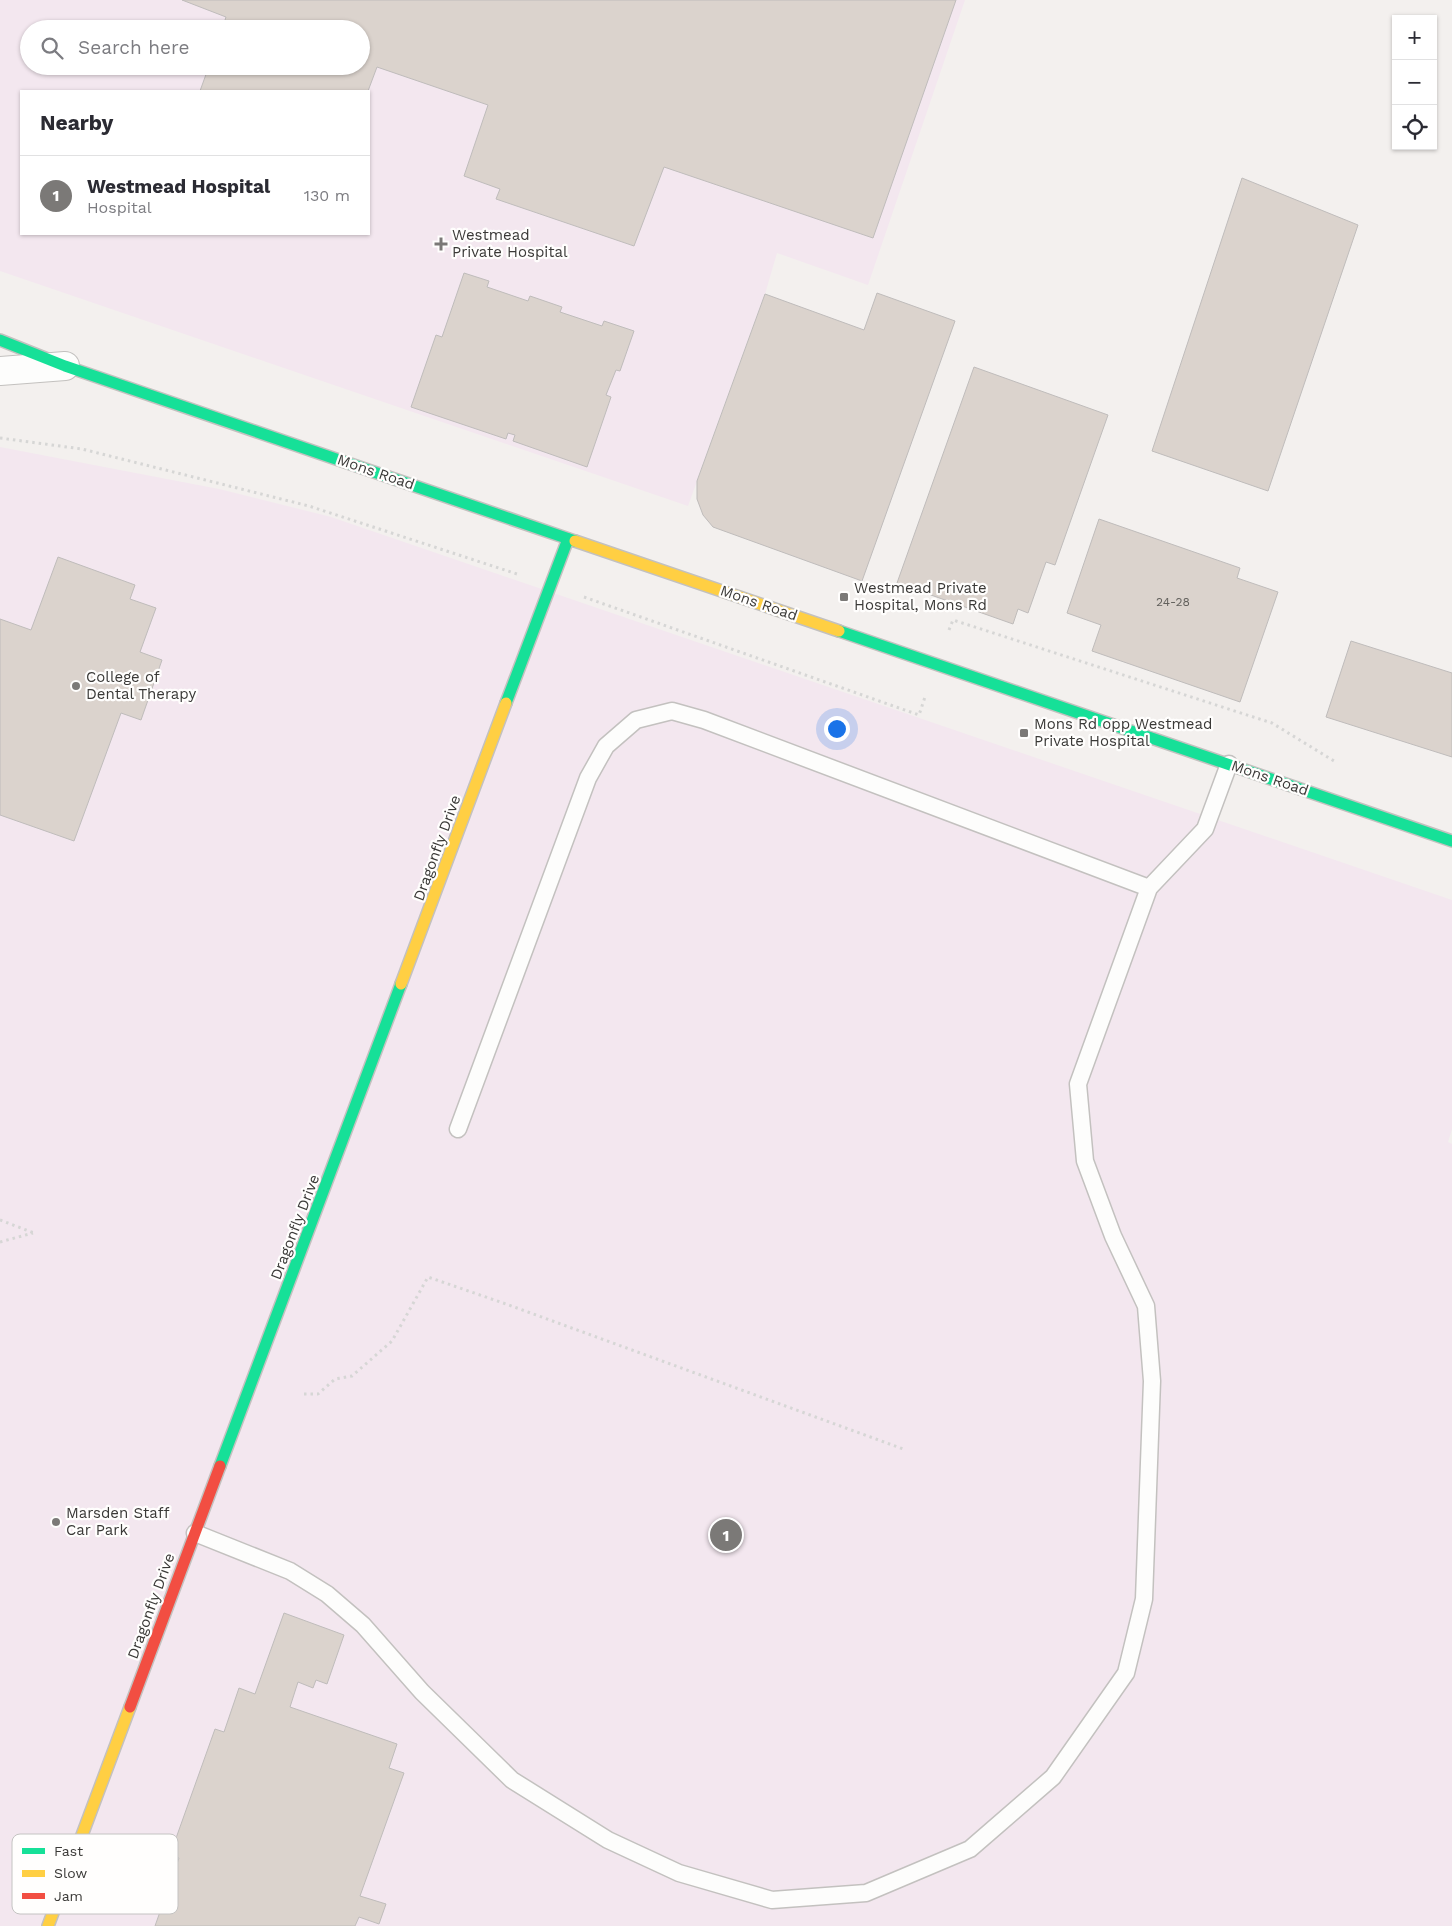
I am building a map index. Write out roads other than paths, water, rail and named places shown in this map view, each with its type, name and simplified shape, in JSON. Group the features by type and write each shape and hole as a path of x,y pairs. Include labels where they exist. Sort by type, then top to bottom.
{"street":[{"name":"Mons Road","path":"0,340 65,366 1452,841"},
{"name":"Mons Road","path":"0,371 65,366"},
{"name":"Dragonfly Drive","path":"82,1834 568,538"},
{"name":"Dragonfly Drive","path":"48,1926 52,1914"}],"lane":[{"path":"458,1129 588,778 606,746 636,720 672,711 704,720 1149,888"},
{"path":"195,1533 290,1571 327,1594 363,1625 422,1692 512,1780 608,1840 679,1873 772,1900 866,1893 970,1849 1054,1777 1126,1673 1144,1599 1152,1381 1146,1306 1113,1236 1085,1160 1078,1084 1149,888 1205,829 1229,764"}],"place":[{"name":"Westmead Private Hospital","path":"441,244"},
{"name":"Westmead Private Hospital, Mons Rd","path":"844,597"},
{"name":"College of Dental Therapy","path":"76,686"},
{"name":"Mons Rd opp Westmead Private Hospital","path":"1024,733"},
{"name":"Marsden Staff Car Park","path":"56,1522"},
{"name":"Westmead Hospital","path":"726,1535"}]}
